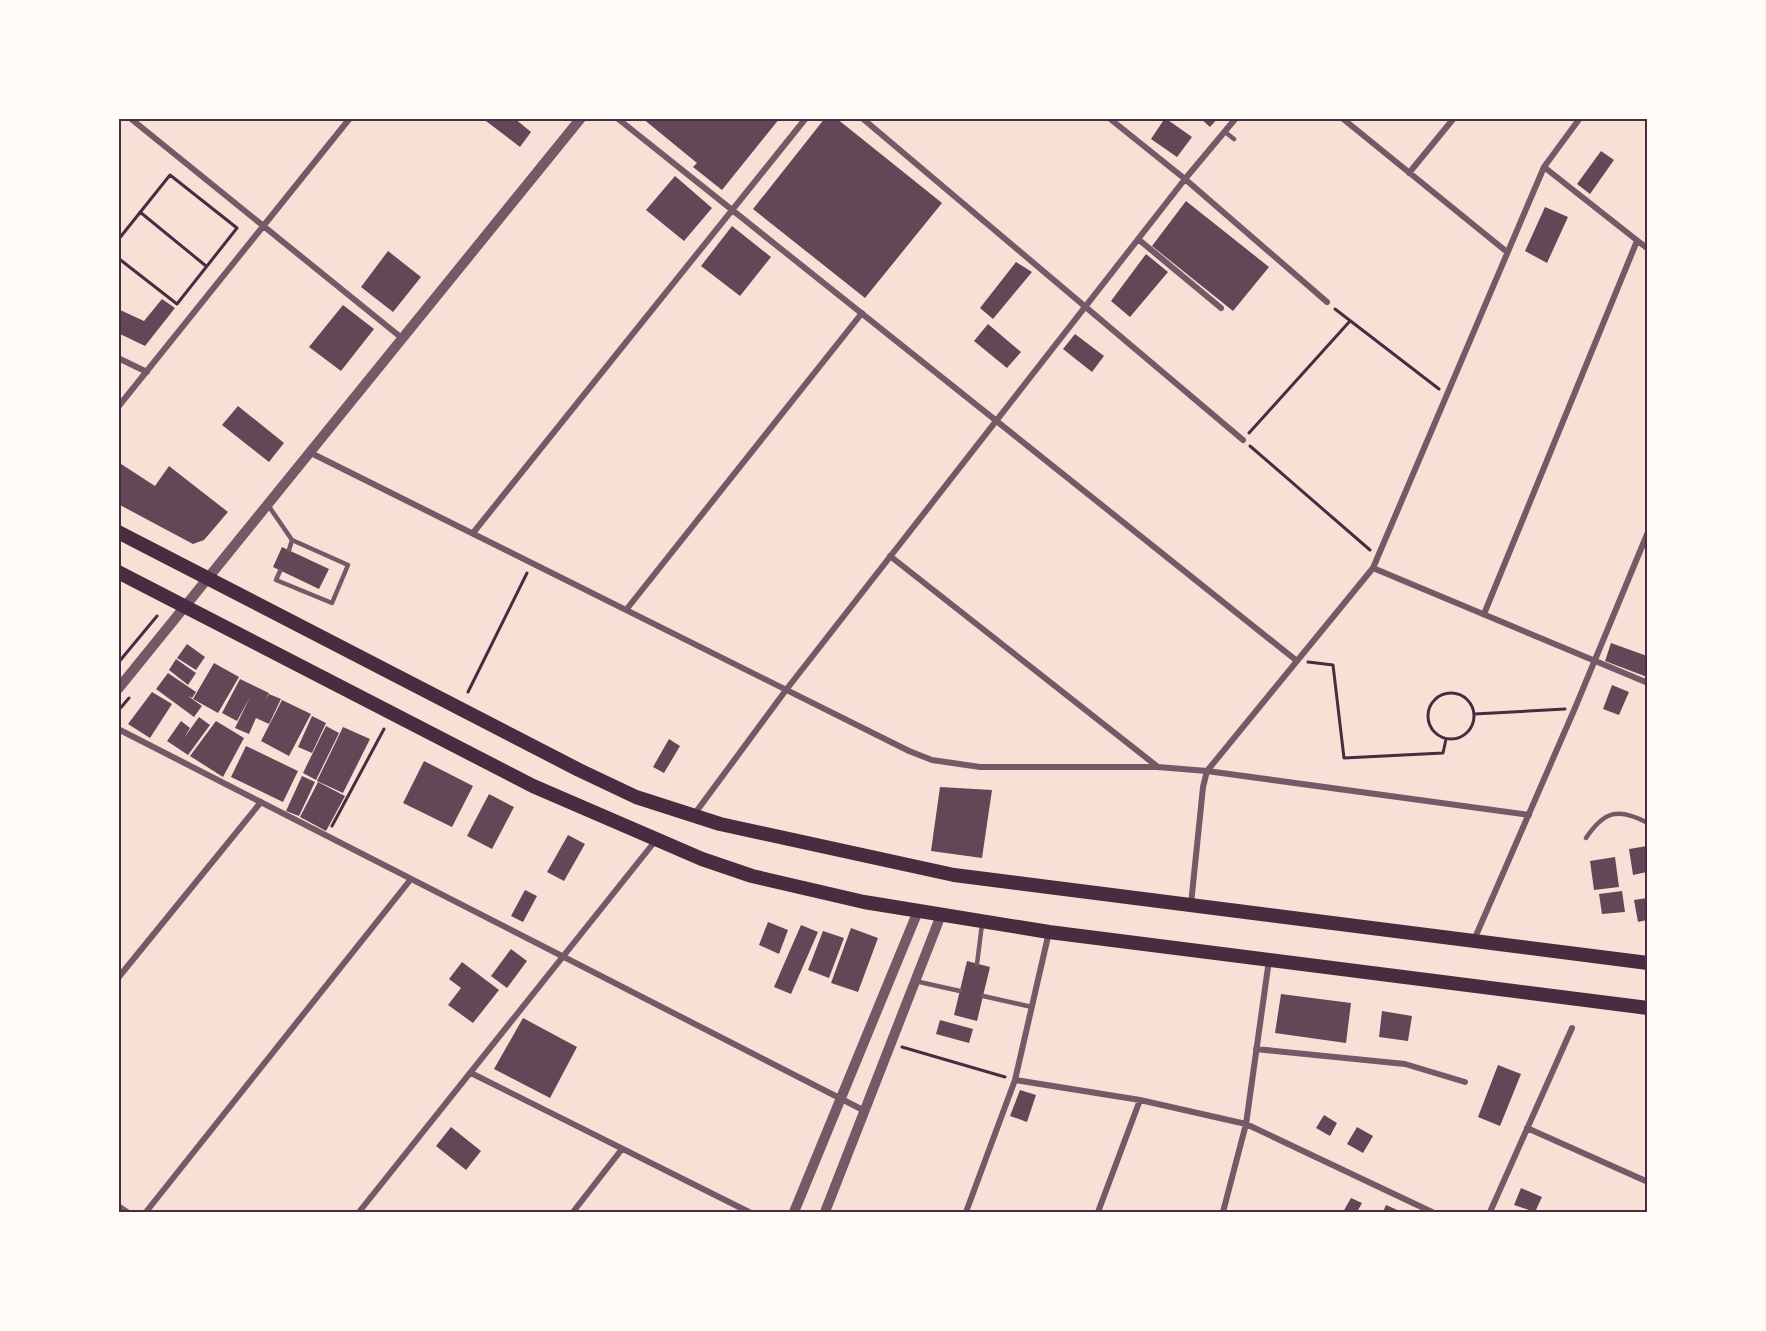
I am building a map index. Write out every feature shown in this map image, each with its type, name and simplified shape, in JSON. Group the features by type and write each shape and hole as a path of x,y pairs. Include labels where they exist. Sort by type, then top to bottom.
{"main road":[{"path":"118,532 579,770 636,797 693,816 885,862 954,875 1647,963"},
{"path":"119,575 533,786 656,840 752,876 864,902 1049,932 1647,1008"},
{"path":"1593,1001 1647,1013"}],"street":[{"path":"130,118 403,339"},
{"path":"118,407 350,118"},
{"path":"118,689 581,118"},
{"path":"616,118 1298,661"},
{"path":"473,533 806,118"},
{"path":"862,118 1243,440"},
{"path":"1109,118 1185,179 1326,302"},
{"path":"693,816 786,690 890,556 1185,179 1236,118"},
{"path":"1342,118 1507,252"},
{"path":"1409,172 1454,118"},
{"path":"1191,905 1203,787 1207,771 1373,568 1544,167 1580,118"},
{"path":"1544,167 1647,249"},
{"path":"1138,239 1221,309"},
{"path":"1484,614 1637,241"},
{"path":"626,610 862,313"},
{"path":"118,358 147,372"},
{"path":"311,453 909,751 959,766 1158,767 1207,771 1529,815"},
{"path":"1474,940 1595,661 1647,532"},
{"path":"890,556 1158,767"},
{"path":"1373,568 1647,683"},
{"path":"118,729 864,1110"},
{"path":"118,978 261,802"},
{"path":"359,1212 565,957 656,840"},
{"path":"146,1212 411,879"},
{"path":"794,1212 918,911"},
{"path":"825,1212 941,915"},
{"path":"966,1212 1016,1080 1049,932"},
{"path":"1223,1212 1246,1124 1269,959"},
{"path":"1490,1212 1572,1028"},
{"path":"1256,1049 1405,1064 1465,1082"},
{"path":"471,1073 749,1212"},
{"path":"1016,1080 1140,1100 1246,1124 1432,1212"},
{"path":"1098,1212 1140,1100"},
{"path":"1527,1128 1647,1182"},
{"path":"573,1212 622,1149"},
{"path":"118,1206 126,1212"}],"lane":[{"path":"1225,132 1234,139"},
{"path":"268,505 292,540 348,565 332,603 276,580 280,571"},
{"path":"289,550 292,540"},
{"path":"1586,838 1596,822 1607,815 1622,812 1647,823"},
{"path":"977,964 983,921"},
{"path":"915,981 960,991"},
{"path":"983,996 1032,1007"}],"path":[{"path":"118,240 170,175 237,228 177,304 118,258"},
{"path":"140,212 206,266"},
{"path":"1326,302 1447,394"},
{"path":"1350,321 1243,440 1378,557"},
{"path":"468,692 532,563"},
{"path":"118,663 157,616"},
{"path":"1298,661 1333,665 1344,758 1443,753 1446,739"},
{"path":"1447,694 1460,695 1467,699 1474,714 1471,727 1455,739 1446,739 1438,736 1428,724 1427,714 1434,699 1447,694"},
{"path":"1474,714 1575,708"},
{"path":"327,836 384,729"},
{"path":"899,1047 1016,1080"}],"building":[{"path":"482,118 514,118 531,132 520,147"},
{"path":"642,118 780,118 722,190 693,167 697,163"},
{"path":"825,118 836,118 942,203 865,298 753,209"},
{"path":"1165,118 1192,137 1177,157 1151,139"},
{"path":"1200,118 1218,118 1210,127"},
{"path":"1601,151 1614,160 1590,194 1577,184"},
{"path":"675,176 712,208 684,241 646,210"},
{"path":"1186,201 1269,267 1233,311 1152,246"},
{"path":"1545,207 1568,217 1547,263 1525,251"},
{"path":"732,226 771,257 740,296 701,266"},
{"path":"388,251 421,277 393,312 361,287"},
{"path":"1146,254 1168,272 1130,317 1111,301"},
{"path":"1016,262 1032,272 993,319 980,308"},
{"path":"162,299 175,308 145,346 118,333 118,309 144,321"},
{"path":"343,305 374,329 341,371 309,347"},
{"path":"988,324 1021,352 1007,368 974,341"},
{"path":"1075,334 1104,356 1092,372 1063,349"},
{"path":"238,406 284,443 269,462 222,425"},
{"path":"118,462 155,486 169,466 228,512 204,540 193,544 118,504"},
{"path":"282,547 329,569 319,589 273,567"},
{"path":"1611,643 1647,656 1647,677 1605,661"},
{"path":"187,644 205,657 196,670 177,658"},
{"path":"176,659 196,673 188,685 169,670"},
{"path":"214,663 239,677 218,713 193,699"},
{"path":"168,673 196,692 192,698 188,696 202,706 194,717 156,689"},
{"path":"240,679 269,693 264,702 269,694 281,699 269,724 256,718 249,734 235,728 250,697 237,721 222,713"},
{"path":"1612,685 1629,692 1619,715 1603,709"},
{"path":"152,692 172,704 150,738 128,724"},
{"path":"282,700 311,714 289,756 261,741"},
{"path":"312,716 326,723 312,753 298,747"},
{"path":"199,717 210,725 188,755 167,741 181,721 190,728 184,738"},
{"path":"216,721 244,738 223,777 190,756"},
{"path":"326,726 339,733 316,780 303,773"},
{"path":"343,727 370,739 343,793 317,781"},
{"path":"669,739 680,746 664,773 653,767"},
{"path":"246,746 298,771 283,802 231,777"},
{"path":"424,761 473,786 452,827 403,803"},
{"path":"302,776 315,782 299,816 286,811"},
{"path":"318,782 345,796 326,831 300,817"},
{"path":"940,787 992,790 982,858 931,851"},
{"path":"489,794 514,807 492,849 467,836"},
{"path":"568,835 585,844 564,881 547,872"},
{"path":"1647,846 1647,872 1633,875 1629,849"},
{"path":"1615,857 1619,887 1594,890 1590,861"},
{"path":"525,890 537,896 523,922 511,916"},
{"path":"1622,891 1625,912 1602,914 1599,894"},
{"path":"1647,898 1647,920 1638,922 1634,900"},
{"path":"768,922 788,930 779,954 759,945"},
{"path":"801,925 818,932 791,994 774,987"},
{"path":"851,928 878,938 858,992 831,983"},
{"path":"823,931 844,938 829,978 808,970"},
{"path":"511,949 527,961 507,988 491,976"},
{"path":"967,961 990,967 977,1021 954,1015"},
{"path":"462,962 499,990 473,1023 448,1005 461,988 449,979"},
{"path":"1281,994 1351,1003 1346,1043 1275,1033"},
{"path":"1382,1011 1412,1016 1408,1041 1379,1037"},
{"path":"523,1018 577,1047 550,1098 494,1069"},
{"path":"940,1020 973,1029 969,1043 936,1034"},
{"path":"1498,1065 1521,1074 1500,1126 1478,1117"},
{"path":"1020,1090 1036,1095 1027,1122 1010,1116"},
{"path":"1324,1115 1337,1123 1330,1136 1316,1128"},
{"path":"451,1127 481,1151 466,1170 436,1146"},
{"path":"1357,1127 1373,1136 1363,1153 1347,1144"},
{"path":"1521,1188 1542,1197 1535,1212 1514,1205"},
{"path":"1351,1198 1362,1203 1357,1212 1343,1212"},
{"path":"1386,1205 1402,1212 1383,1212"}]}
